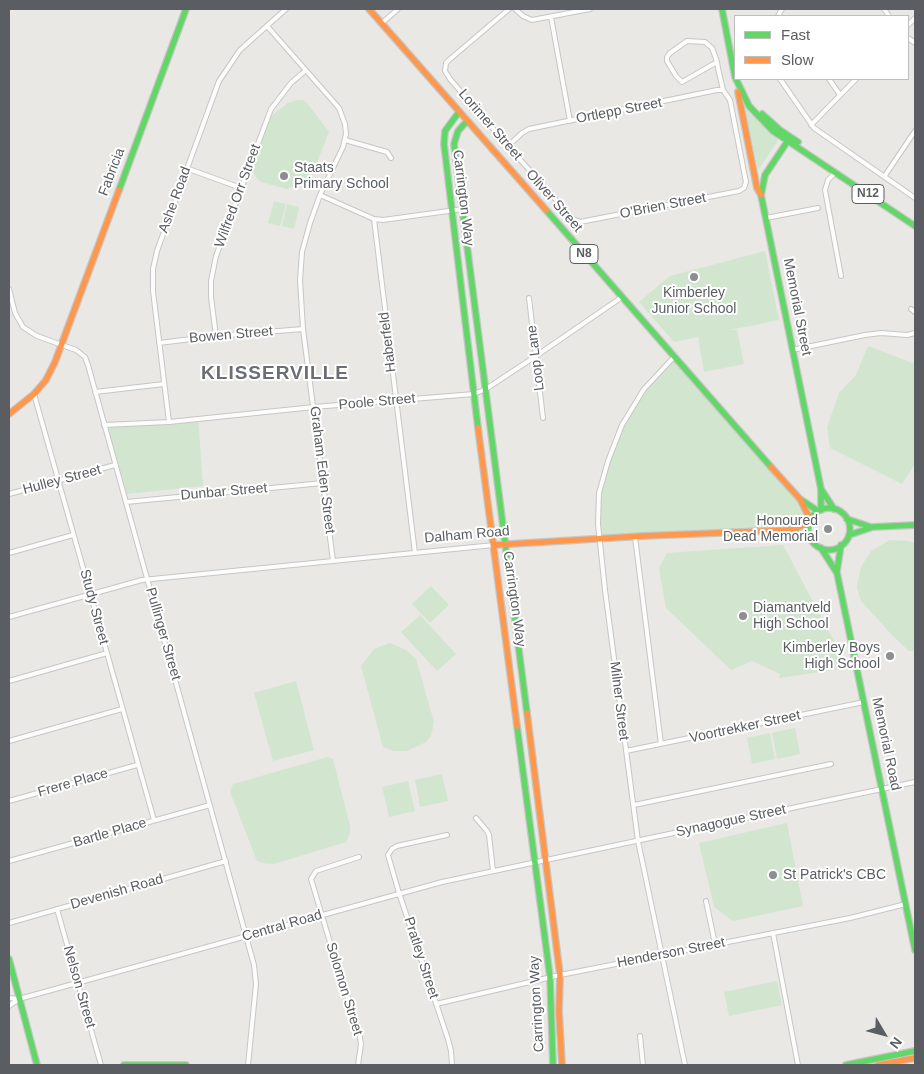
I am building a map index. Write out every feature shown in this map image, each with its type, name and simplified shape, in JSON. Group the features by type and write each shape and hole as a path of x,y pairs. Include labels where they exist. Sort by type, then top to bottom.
{"main road":[{"name":"Fabricia","path":"9,414 34,394 50,372 186,9"},
{"name":"Oliver Street","path":"369,9 800,499 809,522"},
{"name":"N12","path":"722,9 734,68"},
{"path":"726,9 734,51"},
{"path":"736,80 756,183 761,195"},
{"name":"N12","path":"737,80 744,97 755,114 789,140 812,153 820,161 915,226"},
{"name":"N12","path":"741,80 755,107 783,135"},
{"name":"Carrington Way","path":"459,112 447,127 444,139 474,394 550,977 553,1065"},
{"name":"Carrington Way","path":"467,121 458,131 454,144 464,209 560,975 559,1012 562,1065"},
{"name":"Memorial Street","path":"789,140 765,175 761,195 821,489 820,510"},
{"name":"Memorial Street","path":"821,489 834,509"},
{"name":"Oliver Street","path":"800,499 820,510"},
{"path":"809,522 820,510 834,509 841,512 847,519 848,535 841,545 837,573"},
{"path":"847,519 873,527"},
{"name":"Dalham Road","path":"494,545 790,530 809,522"},
{"name":"N8","path":"809,522 810,538"},
{"path":"848,535 873,527 915,525"},
{"name":"Dalham Road","path":"790,530 810,538"},
{"path":"810,538 814,544 821,548 830,550 841,545"},
{"name":"Memorial Road","path":"821,548 837,573 915,950"},
{"path":"9,959 37,1065"},
{"path":"846,1065 874,1062 915,1051"},
{"path":"878,1065 915,1058"},
{"path":"124,1065 186,1065"}],"street":[{"name":"Ashe Road","path":"169,422 152,291 156,251 219,81 240,50 286,9"},
{"path":"382,23 398,9"},
{"name":"Lorimer Street","path":"509,9 449,60 445,71 572,218 580,222"},
{"path":"515,9 523,16 532,20 590,9"},
{"path":"551,17 570,121"},
{"path":"267,26 339,108 345,124 345,140 386,152 390,158"},
{"path":"717,62 682,82 676,76 667,61 667,57 687,41 705,42 712,48 717,62 723,90"},
{"name":"Wilfred Orr Street","path":"216,336 211,297 214,266 271,109 280,95 305,71"},
{"path":"781,80 811,125 830,141 915,198"},
{"path":"830,80 840,95"},
{"path":"811,125 855,80"},
{"name":"Ortlepp Street","path":"508,146 529,129 723,90"},
{"name":"O'Brien Street","path":"580,222 739,191 744,188 746,179 730,100 723,90"},
{"path":"884,177 915,131"},
{"name":"Graham Eden Street","path":"333,561 303,329 300,280 302,252 310,223 320,195 345,140"},
{"path":"186,168 241,188"},
{"path":"836,172 828,180 825,190 841,276"},
{"path":"320,195 374,219 383,220 464,209"},
{"path":"766,218 818,208"},
{"name":"Haberfeld","path":"374,219 414,553"},
{"name":"Pullinger Street","path":"9,289 15,313 23,327 31,333 76,350 85,357 247,936 256,980 248,1065"},
{"name":"Poole Street","path":"104,425 169,422 314,407 474,394 486,389 622,297"},
{"name":"Loop Lane","path":"530,298 543,418"},
{"path":"911,309 915,312"},
{"name":"Bowen Street","path":"159,343 303,329"},
{"path":"792,350 864,335 881,333 907,335 915,333"},
{"name":"Milner Street","path":"676,356 644,389 632,406 615,441 599,493 599,539 638,842 685,1065"},
{"path":"95,392 164,384"},
{"name":"Study Street","path":"34,394 154,820"},
{"name":"Hulley Street","path":"9,494 115,466"},
{"name":"Dunbar Street","path":"126,502 323,483"},
{"path":"9,553 74,535"},
{"path":"635,537 661,744"},
{"name":"Dalham Road","path":"9,617 148,580 494,545"},
{"path":"9,681 106,653"},
{"name":"Voortrekker Street","path":"626,752 864,702"},
{"path":"9,741 122,709"},
{"path":"634,805 831,764"},
{"name":"Frere Place","path":"9,801 137,765"},
{"name":"Synagogue Street","path":"546,861 915,782"},
{"name":"Bartle Place","path":"9,861 210,805"},
{"path":"476,818 489,835 493,871"},
{"name":"Pratley Street","path":"447,835 397,846 388,855 452,1051 452,1065"},
{"name":"Solomon Street","path":"358,1065 361,1044 359,1031 321,916 312,876 316,871 359,857"},
{"name":"Devenish Road","path":"9,923 226,861"},
{"name":"Central Road","path":"9,1006 19,999 399,893 493,871 546,861"},
{"path":"706,901 715,944"},
{"name":"Henderson Street","path":"436,1004 550,977 850,918 906,904"},
{"name":"Nelson Street","path":"57,909 101,1065"},
{"path":"773,933 798,1065"},
{"name":"Central Road","path":"9,998 19,999"},
{"path":"640,1036 643,1065"}],"green space":[{"path":"303,100 307,103 329,132 314,170 298,185 287,189 261,182 252,169 271,116 288,103"},
{"path":"743,102 778,141 758,170"},
{"path":"274,201 286,204 280,226 268,223"},
{"path":"287,204 299,207 294,229 282,226"},
{"path":"765,251 779,320 730,330 737,330 744,364 704,372 698,337 674,342 639,302 670,276"},
{"path":"868,346 915,364 915,464 902,484 830,448 827,427 839,393 856,375"},
{"path":"672,359 802,504 803,518 788,528 599,538 599,494 620,429 646,388"},
{"path":"198,417 203,486 127,494 108,427"},
{"path":"890,540 915,543 915,651 909,651 861,601 857,587 861,567 871,551"},
{"path":"783,545 835,643 840,669 779,678 780,674 752,661 731,670 666,608 659,568 667,553"},
{"path":"431,586 449,605 430,623 412,604"},
{"path":"420,615 456,654 437,671 401,632"},
{"path":"390,643 406,650 416,659 434,722 431,736 426,742 407,751 394,751 383,747 361,666 374,649"},
{"path":"296,681 314,750 273,761 254,693"},
{"path":"795,728 800,754 777,759 772,733"},
{"path":"770,733 775,759 752,764 747,738"},
{"path":"328,757 333,759 350,826 350,833 346,842 274,864 257,861 230,792 233,784"},
{"path":"442,774 448,801 420,807 415,780"},
{"path":"408,781 415,811 389,817 382,787"},
{"path":"787,823 803,906 733,921 714,907 699,843"},
{"path":"777,981 782,1005 729,1016 724,992"}],"traffic: fast":[{"path":"119,190 186,9"},
{"path":"722,9 734,72"},
{"path":"736,80 749,106 773,131 915,226"},
{"path":"459,112 445,131 444,144 478,428"},
{"path":"762,114 780,130 798,142"},
{"path":"467,121 458,131 454,144 527,713"},
{"path":"789,139 765,175 761,195 821,489 821,510"},
{"path":"546,210 771,467"},
{"path":"821,489 834,509"},
{"path":"800,499 818,511"},
{"path":"829,508 844,514 850,529 844,544 829,550 814,544 808,529 814,514 829,508"},
{"path":"847,519 871,527"},
{"path":"849,535 873,527 915,525"},
{"path":"790,530 810,538"},
{"path":"837,571 841,545"},
{"path":"821,548 837,573 915,950"},
{"path":"517,726 550,977 553,1065"},
{"path":"9,959 37,1065"},
{"path":"846,1065 915,1051"},
{"path":"124,1065 186,1065"}],"traffic: slow":[{"path":"369,9 546,210"},
{"path":"738,92 757,188 761,195"},
{"path":"9,414 34,394 46,380 55,362 119,190"},
{"path":"478,428 517,726"},
{"path":"771,467 800,499 810,519"},
{"path":"494,545 790,530 808,524"},
{"path":"527,713 560,975 559,1012 562,1065"},
{"path":"878,1065 915,1058"}],"place":[{"name":"Staats Primary School","path":"284,176"},
{"name":"Kimberley Junior School","path":"694,277"},
{"name":"Honoured Dead Memorial","path":"828,529"},
{"name":"Diamantveld High School","path":"743,616"},
{"name":"Kimberley Boys High School","path":"890,656"},
{"name":"St Patrick's CBC","path":"773,875"}],"district":[{"name":"KLISSERVILLE","path":"275,374"}]}
